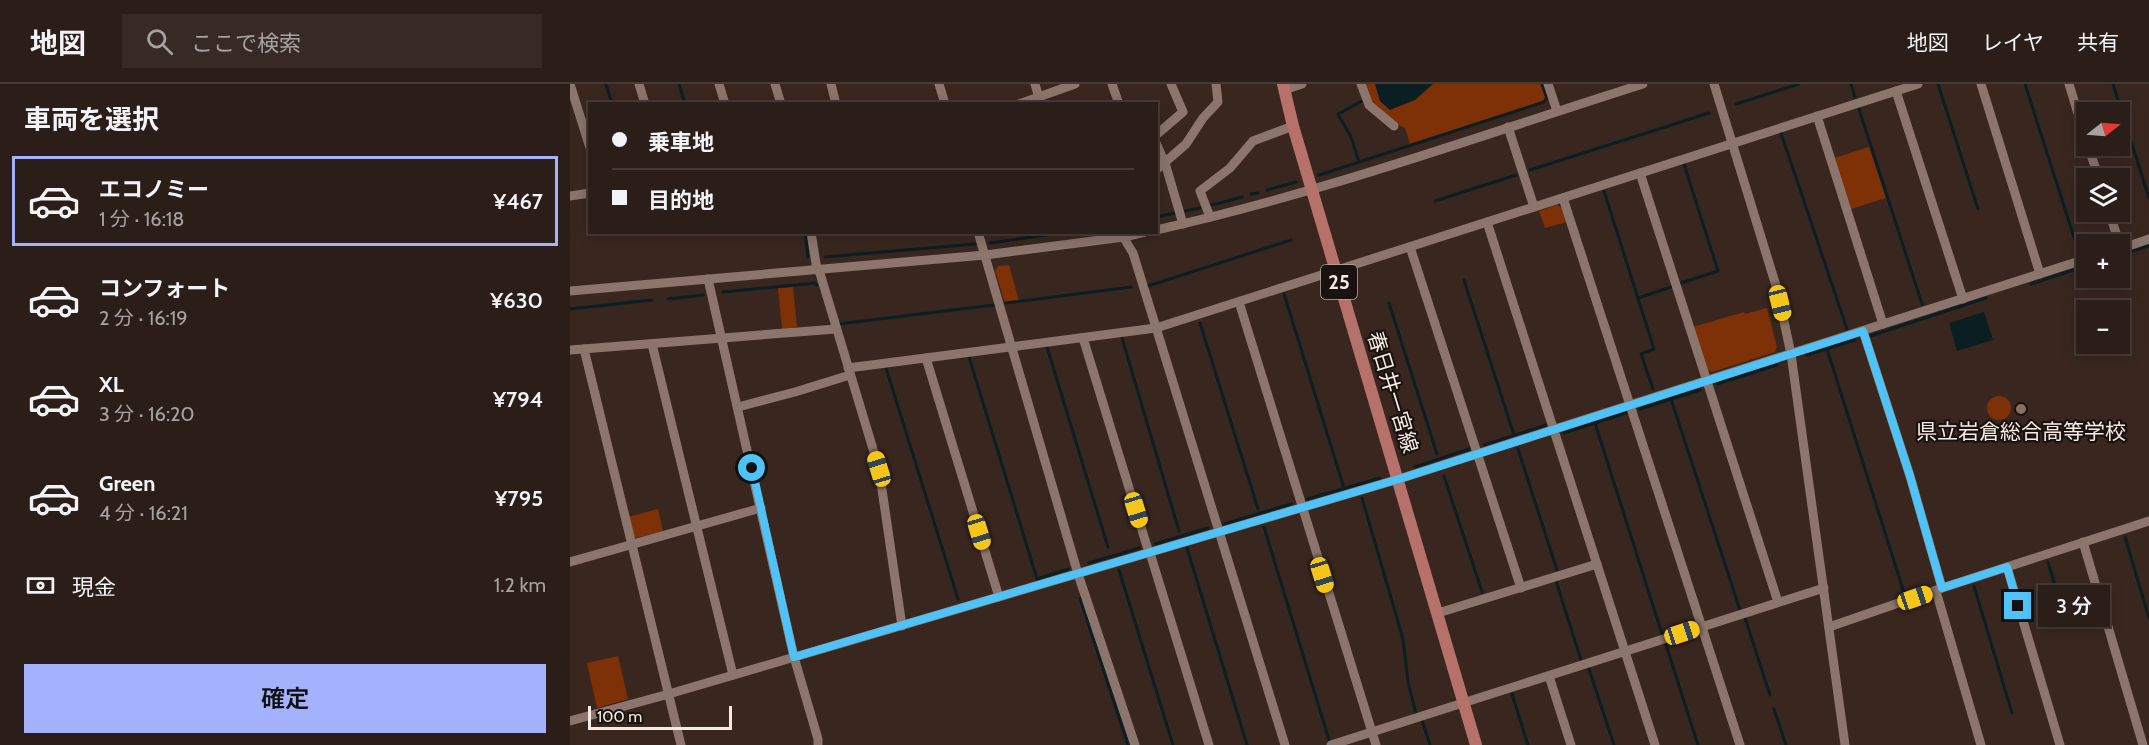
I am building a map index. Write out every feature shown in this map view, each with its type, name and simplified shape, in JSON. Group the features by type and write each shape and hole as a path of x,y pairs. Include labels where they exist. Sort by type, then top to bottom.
{"main road":[{"name":"春日井一宮線","path":"1284,87 1293,126 1476,745"}],"street":[{"path":"570,84 588,142"},
{"path":"639,84 644,102"},
{"path":"719,84 724,102"},
{"path":"775,84 780,102"},
{"path":"831,84 836,102"},
{"path":"939,84 944,102"},
{"path":"1035,84 1040,98"},
{"path":"1026,102 1075,84"},
{"path":"1112,84 1118,102"},
{"path":"1158,133 1183,112 1171,84"},
{"path":"1158,168 1186,144 1203,118 1218,102 1216,84"},
{"path":"1284,87 1302,84"},
{"path":"1361,84 1369,105 1394,126"},
{"path":"1548,84 1557,111"},
{"path":"1158,230 1312,190 1643,84"},
{"path":"1714,84 1777,289 1791,354 1845,745"},
{"path":"738,407 795,392 849,371 926,358 1156,328 1918,84"},
{"path":"1981,84 2040,274"},
{"path":"2068,84 2076,109"},
{"path":"1896,91 1963,299"},
{"path":"1817,116 1883,324"},
{"path":"1210,218 1200,191 1230,168 1253,141 1293,126"},
{"path":"1508,127 1534,207"},
{"path":"1158,147 1165,163 1183,224"},
{"path":"1640,173 1778,602"},
{"path":"570,196 588,194"},
{"path":"1563,198 1740,745"},
{"path":"1487,222 1655,745"},
{"path":"811,234 818,270 879,469 902,626"},
{"path":"979,234 1078,574 1135,745"},
{"path":"570,291 985,255 1122,235 1133,253 1285,745"},
{"path":"2130,245 2149,239"},
{"path":"1410,246 1521,588"},
{"path":"570,721 902,626 1399,479 2076,262"},
{"path":"708,279 794,657 818,745"},
{"path":"1239,302 1376,745"},
{"path":"570,350 837,329"},
{"path":"1863,331 1910,476 1981,745"},
{"path":"1083,338 1209,745"},
{"path":"652,344 733,675"},
{"path":"584,349 681,745"},
{"path":"926,358 999,597"},
{"path":"570,562 761,508"},
{"path":"1829,627 2149,521"},
{"path":"2083,542 2143,745"},
{"path":"1438,613 1597,564"},
{"path":"2007,567 2060,745"},
{"path":"1331,745 1824,588"},
{"path":"1549,676 1571,745"}],"shaded area":[{"path":"1366,84 1541,84 1545,97 1544,101 1410,144 1405,128 1397,124 1372,101"},
{"path":"1869,147 1886,198 1851,209 1834,158"},
{"path":"1557,205 1562,208 1567,222 1545,228 1539,211"},
{"path":"1009,265 1019,301 1005,303 995,271 998,266"},
{"path":"793,287 797,327 782,329 778,288"},
{"path":"1767,308 1777,347 1775,352 1712,372 1707,369 1693,327 1744,312 1745,314"},
{"path":"1999,396 2007,400 2011,408 2007,416 1999,420 1991,416 1987,408 1991,400"},
{"path":"658,509 663,531 637,538 633,536 628,517"},
{"path":"618,656 628,699 597,708 587,663"}],"water":[{"path":"1375,84 1433,84 1415,100 1390,110 1380,101"},
{"path":"1984,312 1993,340 1957,351 1949,323"}],"waterway":[{"path":"606,84 611,102"},
{"path":"679,84 684,102"},
{"path":"1319,175 1544,102 1547,98 1542,84"},
{"path":"1736,104 1799,84"},
{"path":"1851,84 1855,97"},
{"path":"1938,84 1978,209"},
{"path":"2025,84 2076,244"},
{"path":"2113,84 2149,198"},
{"path":"1359,162 1351,137 1338,114 1362,101"},
{"path":"1859,109 1922,304"},
{"path":"1530,170 1709,113"},
{"path":"1781,133 1847,329"},
{"path":"1681,283 1718,271 1684,164"},
{"path":"1435,201 1516,175"},
{"path":"1267,190 1296,182"},
{"path":"1604,191 1654,349 1641,354 1653,389"},
{"path":"1251,194 1258,193"},
{"path":"1212,205 1242,197"},
{"path":"1185,211 1200,208"},
{"path":"1158,217 1176,213"},
{"path":"805,234 808,257"},
{"path":"990,243 1052,234"},
{"path":"1148,286 1291,240"},
{"path":"825,257 975,244"},
{"path":"2130,252 2149,246"},
{"path":"2031,284 2076,269"},
{"path":"1464,280 1514,435"},
{"path":"723,292 815,283 817,285"},
{"path":"1006,303 1131,287"},
{"path":"1638,298 1671,287"},
{"path":"1284,294 1344,488"},
{"path":"668,299 703,295"},
{"path":"1870,336 1986,298"},
{"path":"570,309 652,300"},
{"path":"1389,303 1437,454"},
{"path":"838,324 994,305"},
{"path":"1200,323 1258,509"},
{"path":"1122,338 1179,531"},
{"path":"1807,355 1855,340"},
{"path":"1047,347 1108,547"},
{"path":"1827,349 1905,596"},
{"path":"969,357 1037,579 1068,569"},
{"path":"1717,384 1777,365"},
{"path":"886,368 958,599"},
{"path":"1640,409 1700,390"},
{"path":"1671,399 1740,610"},
{"path":"1564,433 1626,413"},
{"path":"1595,423 1662,634"},
{"path":"1484,445 1546,425"},
{"path":"1415,467 1469,449"},
{"path":"1518,449 1557,570"},
{"path":"1444,476 1482,592"},
{"path":"1307,499 1380,478"},
{"path":"1362,498 1403,639 1408,682 1416,714"},
{"path":"1224,524 1291,504"},
{"path":"1264,527 1329,740"},
{"path":"1155,544 1208,528"},
{"path":"2125,537 2149,618"},
{"path":"1089,563 1139,548"},
{"path":"1187,548 1247,745"},
{"path":"2048,562 2065,619 2098,609"},
{"path":"1119,570 1173,745"},
{"path":"1556,581 1581,660"},
{"path":"1974,586 2012,713"},
{"path":"1080,598 1128,745"},
{"path":"1745,618 1770,695"},
{"path":"1666,645 1698,745"},
{"path":"1589,669 1614,745"},
{"path":"1512,694 1528,745"},
{"path":"1774,709 1786,745"},
{"path":"1422,720 1430,745"}],"place":[{"name":"県立岩倉総合高等学校","path":"2021,409"}],"route":[{"path":"752,468 794,657 1399,479 1863,331 1910,476 1942,588 2007,567 2018,606"}]}
